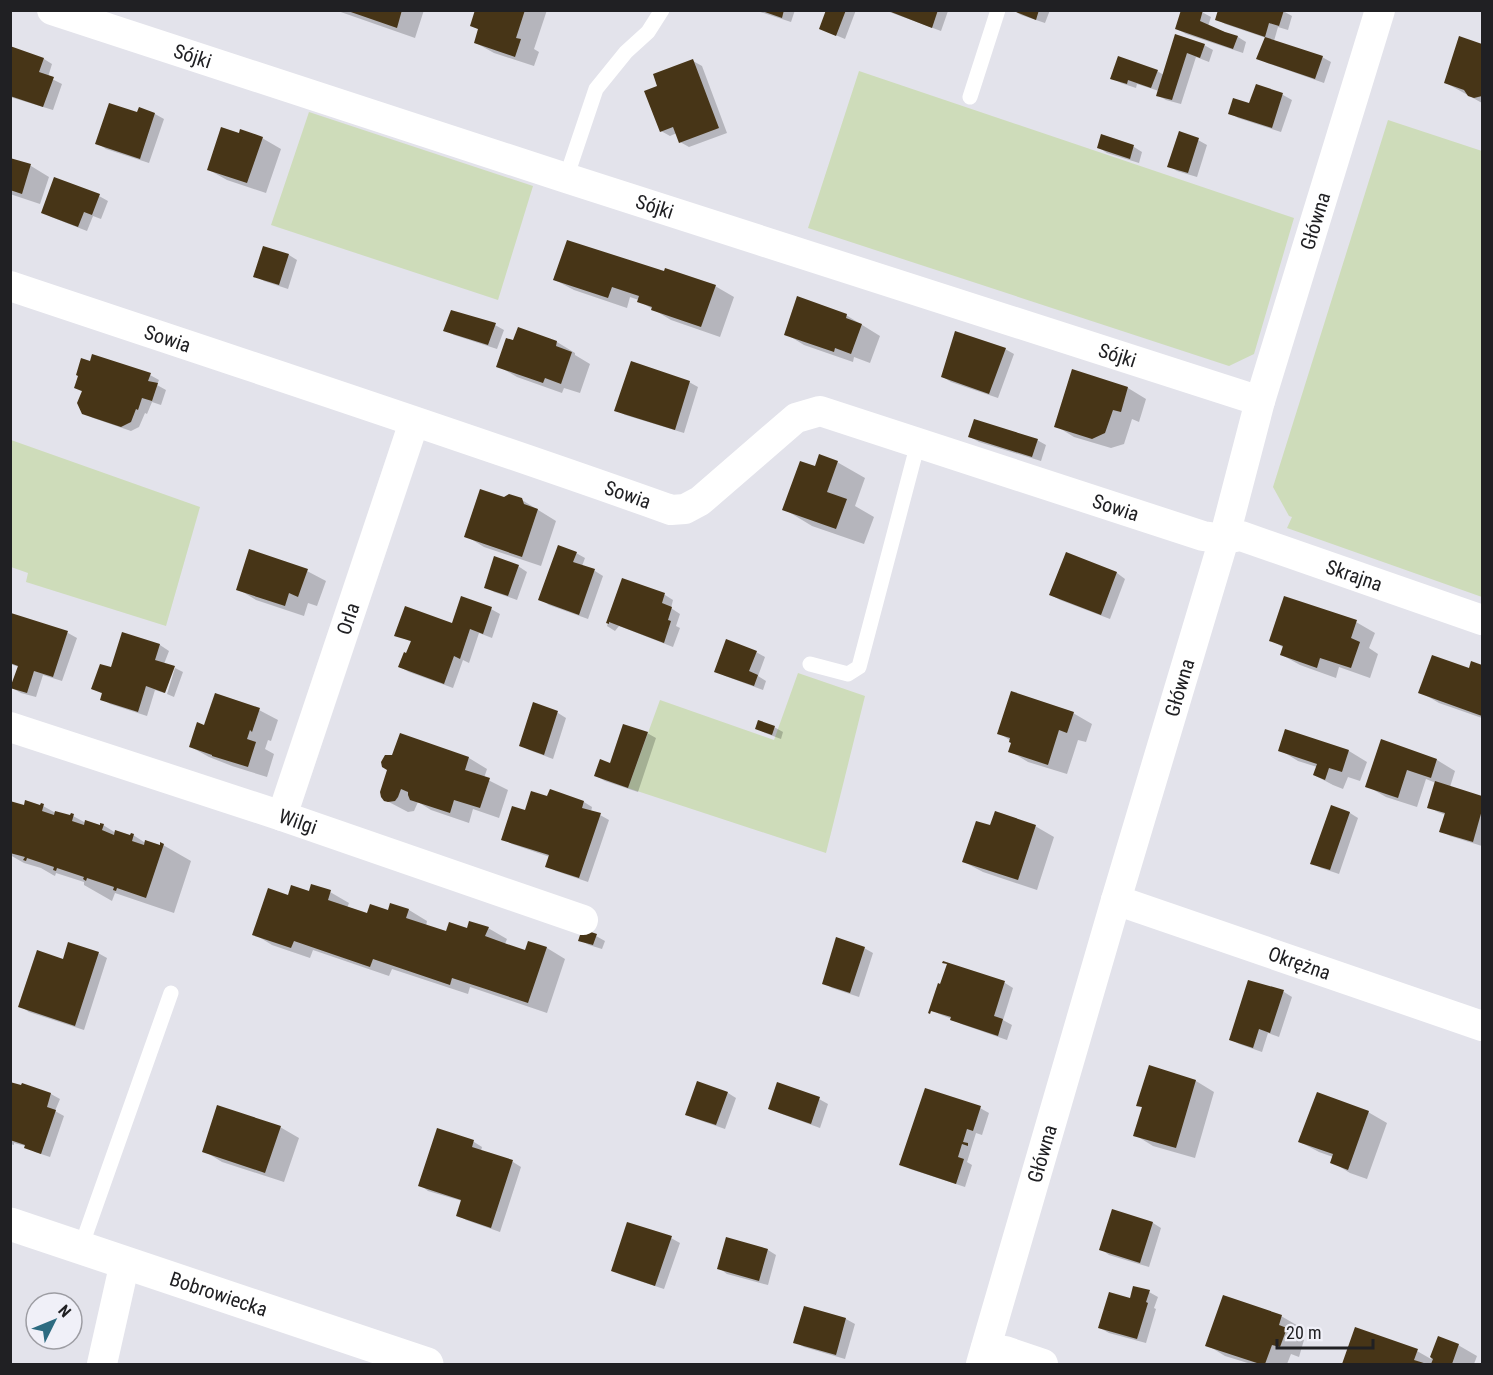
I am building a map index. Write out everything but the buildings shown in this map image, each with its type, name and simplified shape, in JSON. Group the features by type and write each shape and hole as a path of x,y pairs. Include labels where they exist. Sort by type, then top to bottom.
{"street":[{"name":"Sójki","path":"52,10 1260,401"},
{"name":"Główna","path":"983,1356 1224,539 1260,401 1380,10"},
{"name":"Sowia","path":"10,286 529,459 671,510 685,509 700,501 796,418 820,411 1203,536 1224,539"},
{"name":"Orla","path":"282,816 414,422"},
{"name":"Skrajna","path":"1224,539 1241,536 1482,620"},
{"name":"Wilgi","path":"10,727 282,816 583,920"},
{"name":"Okrężna","path":"1116,900 1482,1026"},
{"name":"Bobrowiecka","path":"10,1224 427,1365"},
{"path":"102,1365 125,1262"},
{"path":"983,1356 1005,1352 1043,1365"}],"lane":[{"path":"566,178 596,89 626,52 648,32 662,10"},
{"path":"970,97 998,10"},
{"path":"810,664 848,674 859,667 918,443"},
{"path":"81,1247 171,993"}],"green space":[{"path":"859,71 1294,218 1254,354 1229,366 808,228"},
{"path":"309,112 533,186 498,300 271,225"},
{"path":"1388,120 1482,151 1482,597 1287,528 1292,517 1289,516 1273,487"},
{"path":"11,440 200,507 166,626 26,582 28,573 11,567"},
{"path":"798,673 865,696 826,853 628,788 660,700 774,740"}]}
